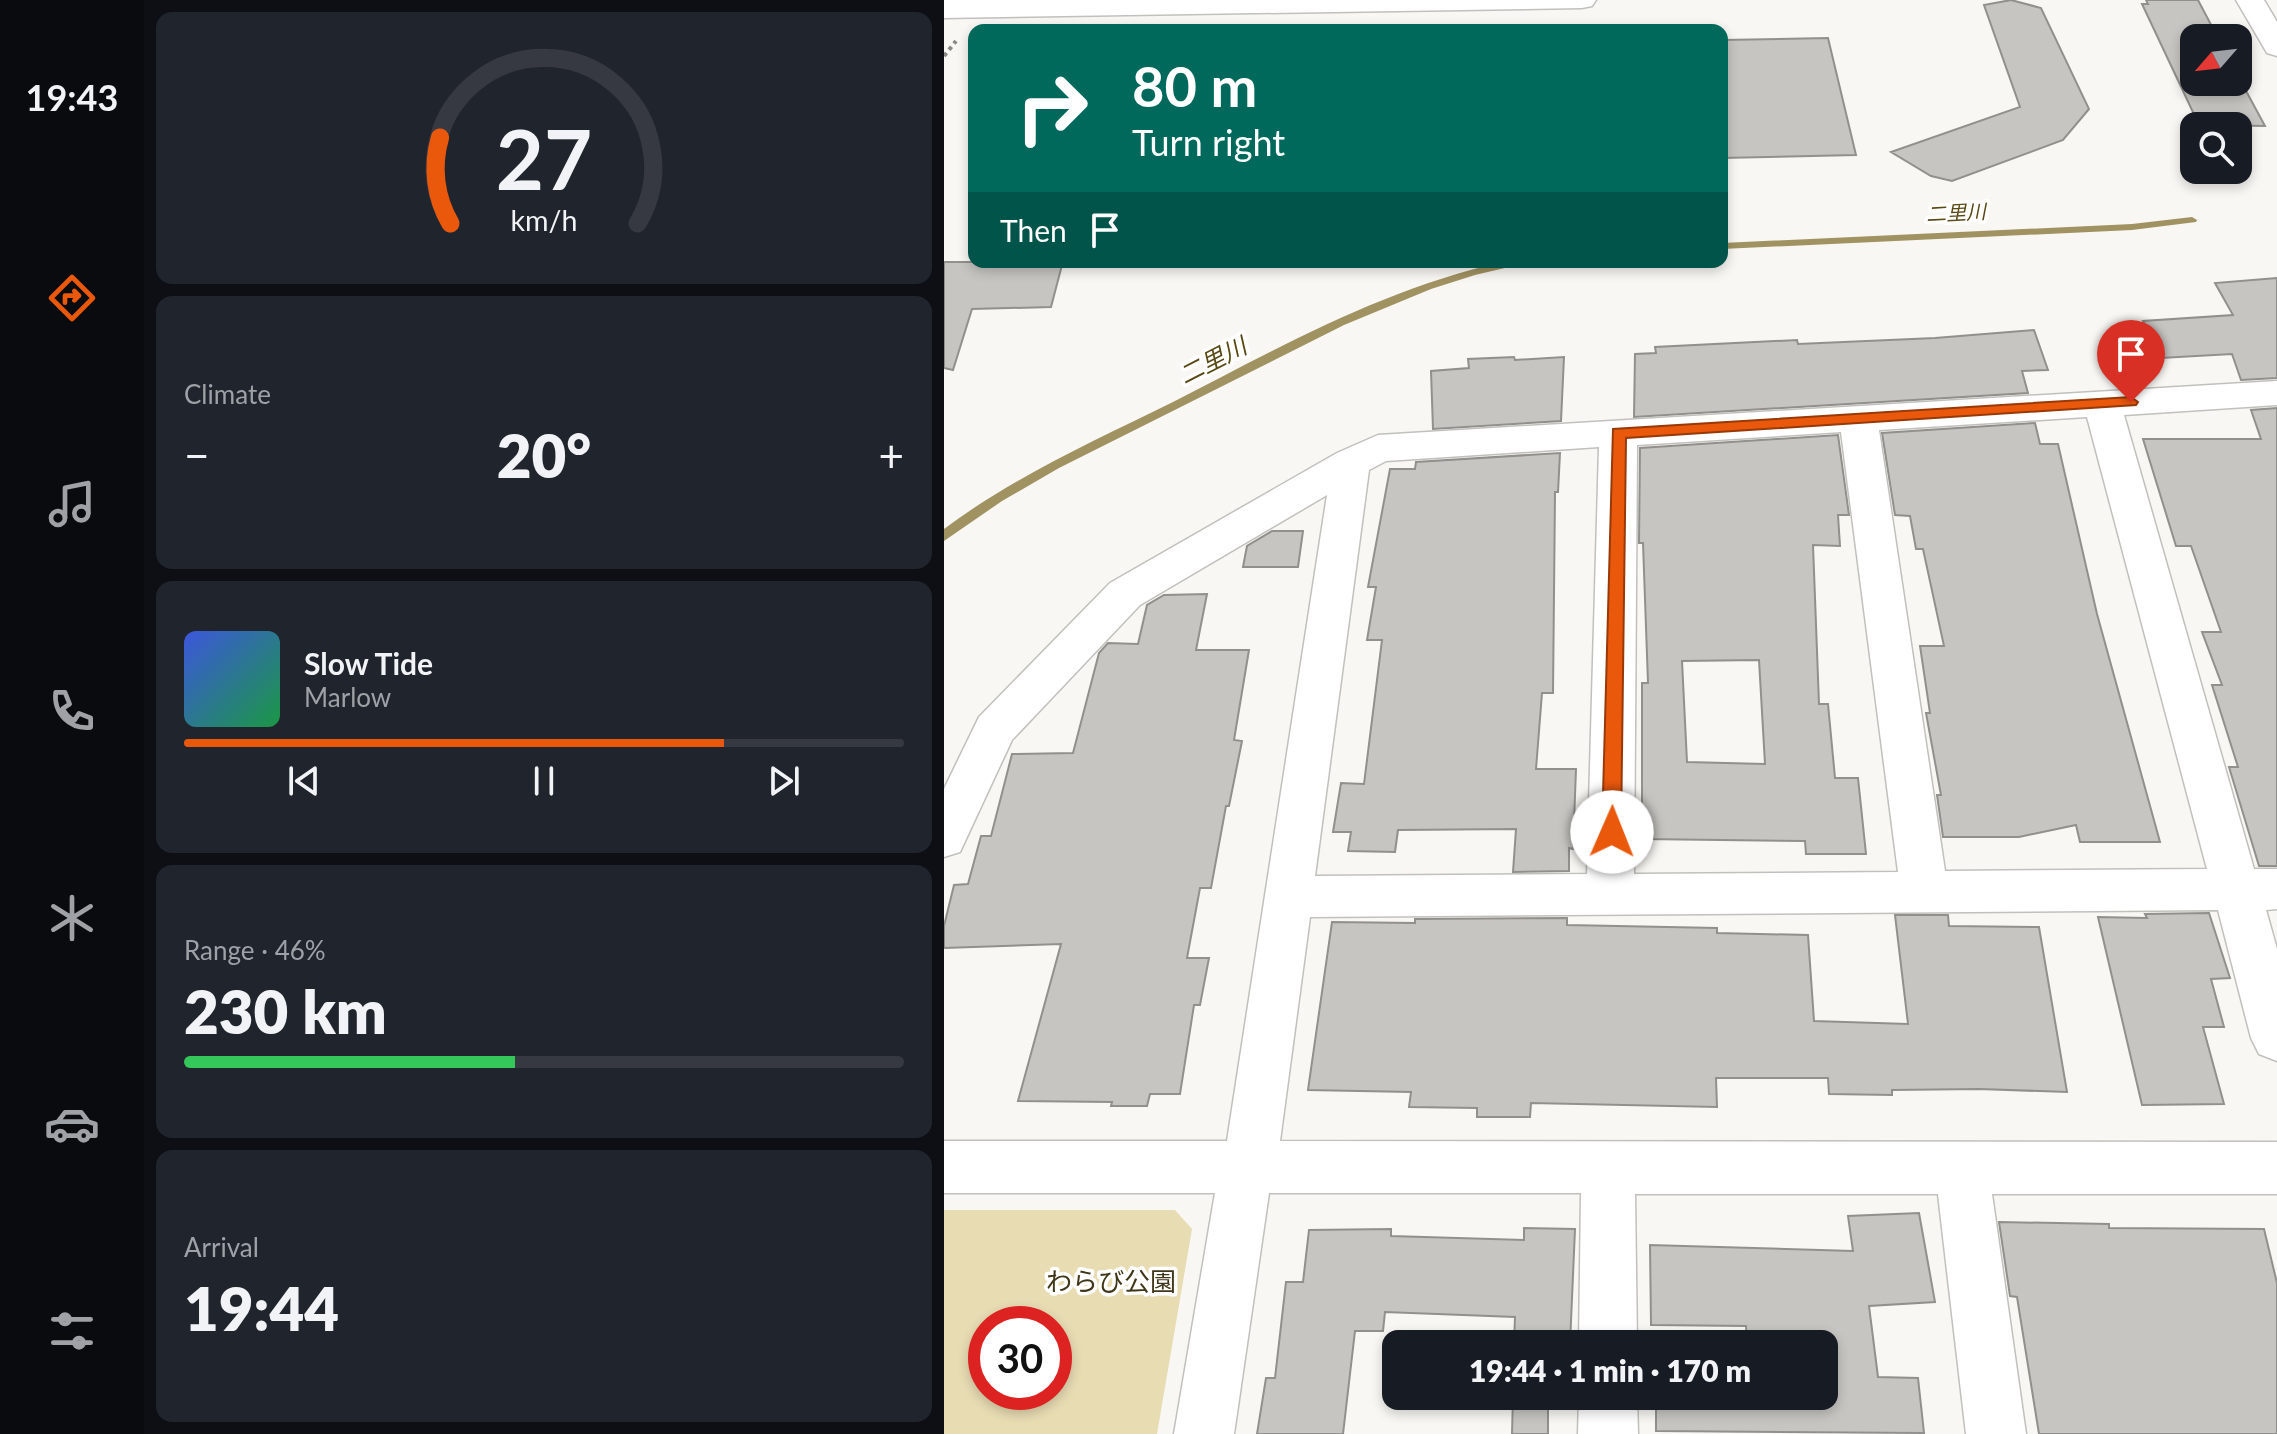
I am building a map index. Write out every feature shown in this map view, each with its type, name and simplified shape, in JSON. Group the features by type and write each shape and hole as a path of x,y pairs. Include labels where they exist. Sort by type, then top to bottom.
{"street":[{"path":"955,9 1007,4 1582,0"},
{"path":"2250,0 2277,47"},
{"path":"944,838 995,729 1125,594 1378,448 2277,393"},
{"path":"2102,403 2257,889 2277,1038"},
{"path":"1858,418 1924,891"},
{"path":"1610,894 1618,433"},
{"path":"1204,1434 1239,1203 1250,1167 1351,462"},
{"path":"1289,897 2257,889"},
{"path":"944,1167 2277,1168"},
{"path":"1608,1169 1608,1330"},
{"path":"1962,1169 1996,1434"},
{"path":"1608,1410 1608,1434"}],"green space":[{"name":"わらび公園","path":"944,1210 1175,1210 1192,1229 1157,1434 944,1434"}],"building":[{"path":"2011,0 2041,8 2089,109 2063,140 1952,181 1931,176 1891,152 2020,107 1984,5"},
{"path":"2146,0 2198,0 2211,24 2180,24 2180,85 2142,4 2148,4"},
{"path":"1828,38 1856,155 1728,158 1728,40"},
{"path":"2185,96 2249,96 2265,126 2252,126 2252,112 2193,112"},
{"path":"944,262 968,262 968,268 1061,268 1051,307 972,309 953,370 944,368"},
{"path":"2277,278 2277,378 2241,380 2232,354 2161,358 2143,321 2233,315 2215,283"},
{"path":"2034,330 2048,370 2022,371 2028,393 1634,417 1635,354 1656,353 1655,347 1797,340 1798,344 1935,338"},
{"path":"1514,357 1515,360 1564,357 1561,421 1433,429 1431,371 1469,368 1468,359"},
{"path":"2277,408 2277,866 2259,866 2229,767 2238,767 2212,685 2222,685 2202,632 2221,632 2191,546 2176,546 2143,439 2261,439 2251,410"},
{"path":"2035,423 2040,444 2058,444 2097,614 2160,842 2080,842 2076,825 2019,837 1943,837 1937,795 1941,795 1926,713 1930,713 1920,646 1944,646 1923,549 1916,549 1910,516 1895,515 1882,433"},
{"path":"1838,435 1849,515 1838,515 1840,546 1813,545 1819,704 1828,704 1835,778 1858,778 1866,854 1806,854 1805,841 1642,839 1642,683 1648,683 1643,543 1639,543 1640,448","holes":["1759,660 1765,764 1687,762 1682,661"]},
{"path":"1560,453 1558,492 1555,492 1553,693 1542,693 1536,769 1576,769 1573,849 1569,848 1569,871 1513,872 1516,829 1398,830 1395,852 1348,851 1351,832 1333,832 1341,783 1364,784 1382,640 1367,640 1376,587 1368,587 1390,469 1415,469 1416,462"},
{"path":"1272,531 1303,531 1298,567 1243,567 1247,546"},
{"path":"1207,594 1196,650 1249,650 1234,740 1242,741 1229,806 1226,806 1211,888 1200,888 1187,958 1209,958 1200,1005 1194,1005 1180,1094 1150,1094 1147,1106 1111,1106 1112,1102 1018,1101 1061,944 944,948 944,926 954,885 968,884 981,836 991,836 1012,754 1073,753 1099,653 1108,643 1138,644 1147,605 1164,595"},
{"path":"2209,913 2230,978 2211,979 2224,1027 2203,1027 2224,1104 2142,1105 2098,917 2147,918 2145,914"},
{"path":"1895,915 1948,915 1949,926 2039,927 2067,1092 1979,1089 1892,1090 1892,1095 1829,1094 1828,1078 1716,1078 1717,1107 1531,1103 1530,1117 1477,1117 1477,1108 1409,1107 1411,1092 1308,1090 1332,922 1415,923 1415,919 1567,918 1567,925 1717,928 1717,933 1808,935 1814,1021 1908,1024"},
{"path":"1919,1213 1935,1302 1869,1306 1878,1377 1918,1378 1924,1433 1656,1431 1656,1410 1838,1410 1838,1330 1746,1330 1746,1326 1651,1325 1650,1245 1853,1251 1848,1216"},
{"path":"1999,1222 2109,1224 2109,1228 2264,1229 2277,1283 2277,1434 2039,1434 2017,1297 2010,1296"},
{"path":"1524,1228 1575,1229 1571,1330 1515,1330 1515,1317 1385,1312 1382,1331 1355,1331 1343,1434 1257,1434 1266,1378 1275,1378 1286,1282 1303,1282 1309,1230 1391,1229 1391,1236 1524,1240"},
{"path":"1513,1410 1548,1410 1548,1434 1512,1434"}],"waterway":[{"name":"二里川","path":"1728,246 2132,227 2192,220"},
{"name":"二里川","path":"944,536 1025,481 1297,343 1383,303 1427,286 1490,268"}],"route":[{"path":"1612,832 1618,433 2131,402"}]}
